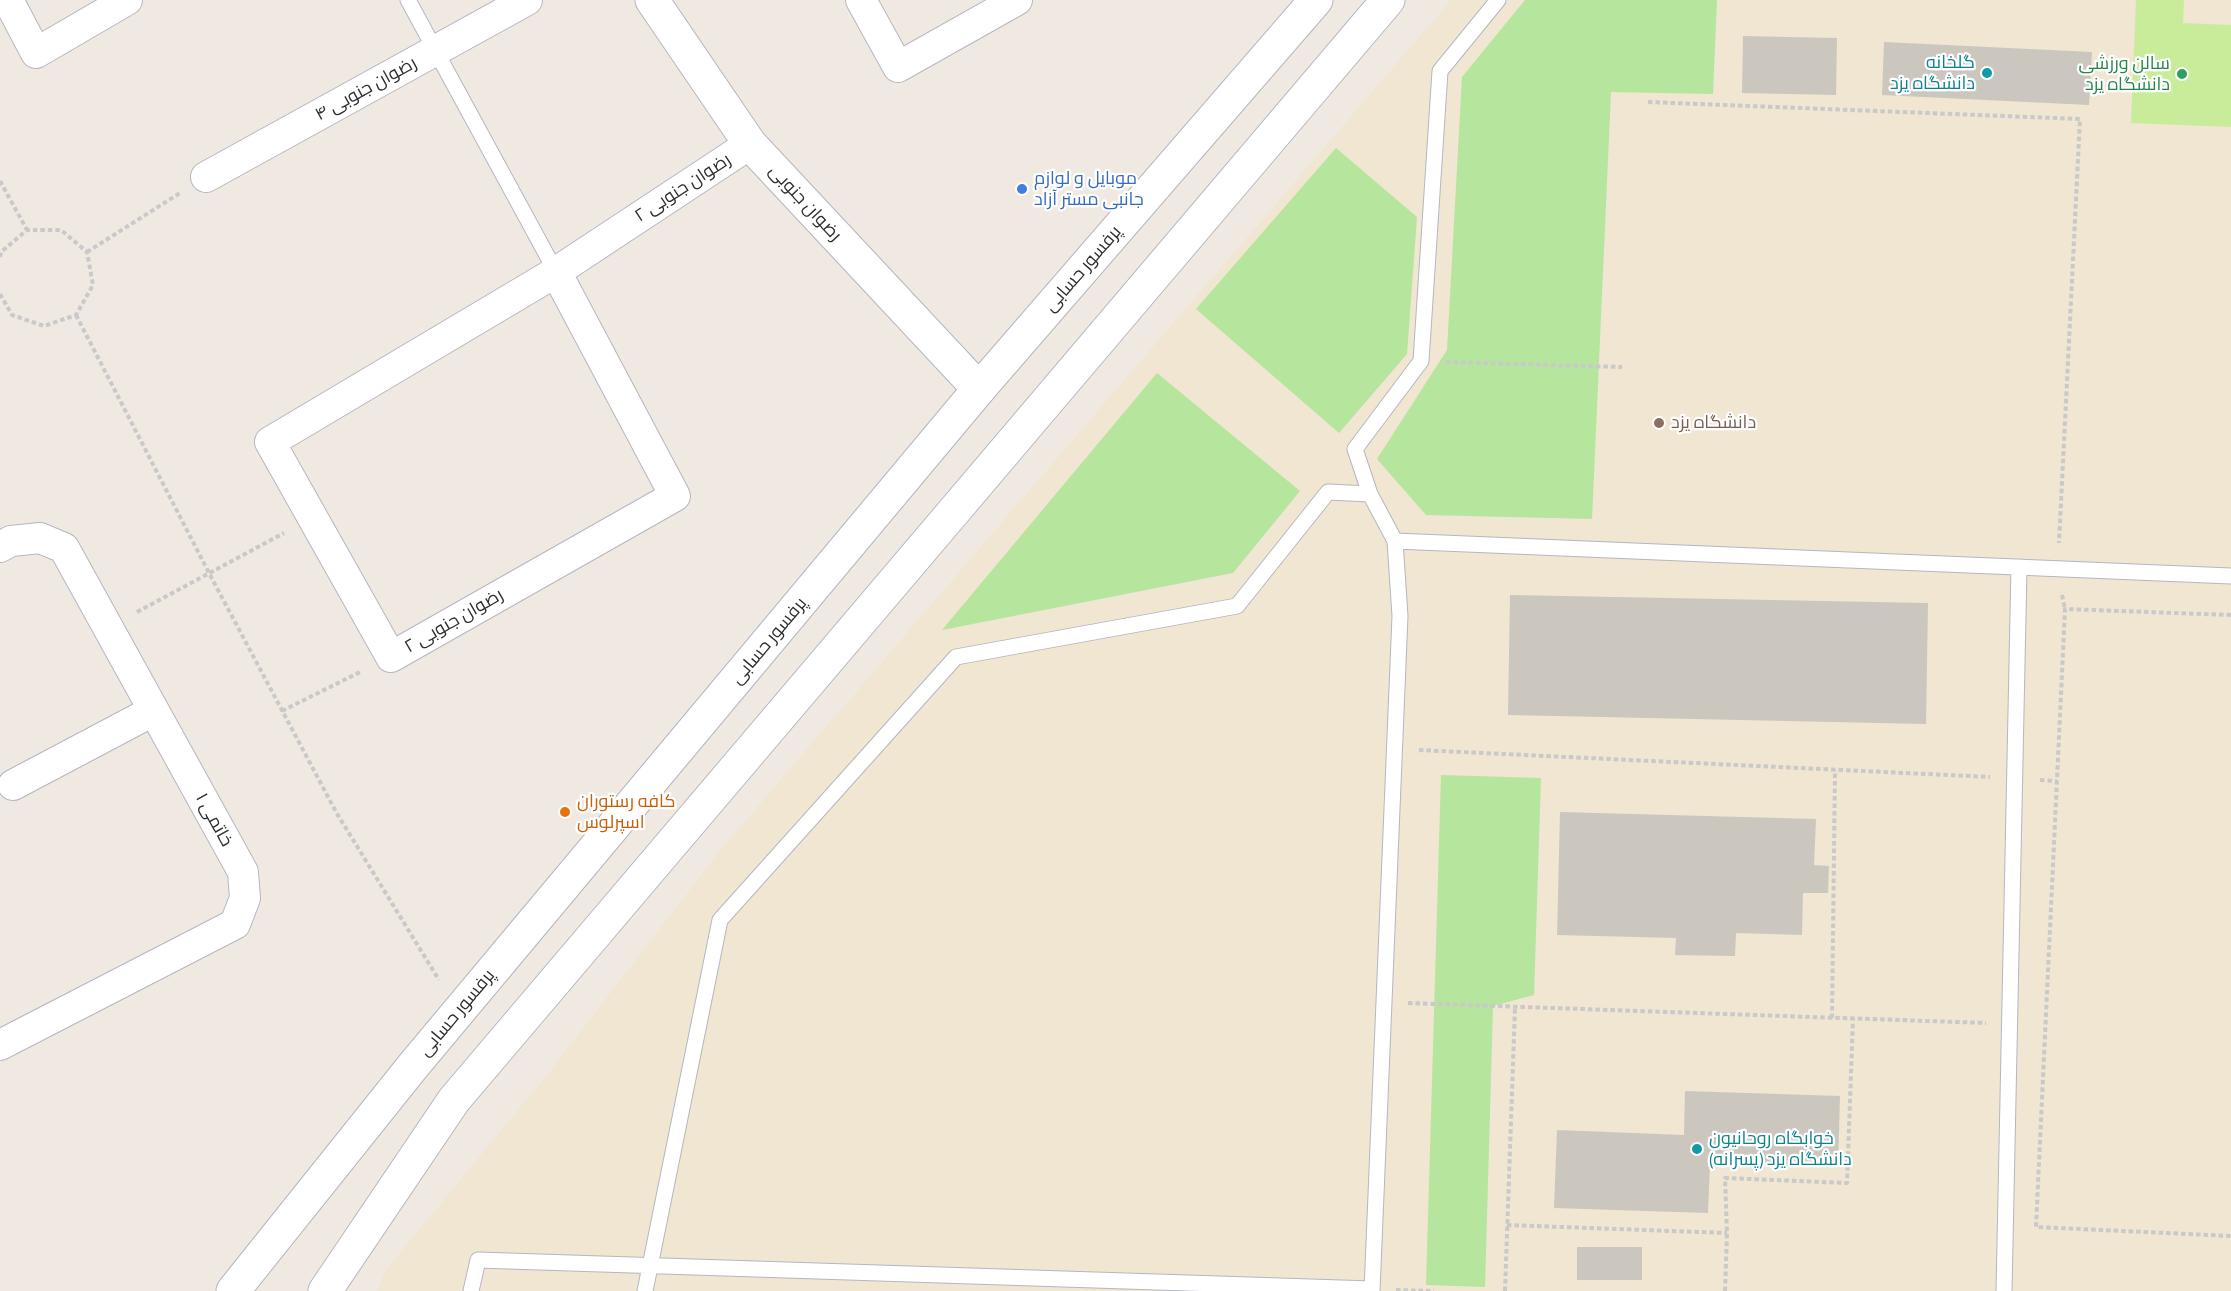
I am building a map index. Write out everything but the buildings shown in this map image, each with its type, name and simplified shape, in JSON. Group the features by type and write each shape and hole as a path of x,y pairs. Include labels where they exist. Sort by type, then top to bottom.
{"main road":[{"name":"رضوان جنوبی","path":"652,0 750,144 979,389"},
{"name":"پرفسور حسابی","path":"233,1291 459,1012 979,389 1317,0"},
{"path":"325,1291 454,1100 1388,0"}],"street":[{"path":"8,0 36,53 127,0"},
{"name":"رضوان جنوبی ۴","path":"206,177 526,0"},
{"path":"861,0 898,67 1017,0"},
{"name":"رضوان جنوبی ۲","path":"556,272 675,496 391,657 270,442 556,272 750,144"},
{"name":"خاتمی ۱","path":"0,547 11,541 40,538 64,548 243,872 245,898 236,924 0,1045"},
{"path":"13,785 153,711"}],"lane":[{"path":"408,0 556,272"},
{"path":"471,1291 478,1260 1372,1290 1400,616 1395,541 1370,494 1355,449 1421,361 1440,72 1498,0"},
{"path":"645,1291 720,920 956,657 1237,606 1328,492 1370,494"},
{"path":"1395,541 2231,576"},
{"path":"2004,1291 2019,567"}],"path":[{"path":"1648,102 2080,119 2057,569 2065,609 2036,1227 2231,1236"},
{"path":"87,252 206,177"},
{"path":"0,181 27,230"},
{"path":"0,257 1,252 27,230 61,230 87,252 93,285 76,315 44,326 12,315 0,294"},
{"path":"76,315 336,812 459,1012"},
{"path":"1421,361 1622,367"},
{"path":"108,628 313,517"},
{"path":"2065,609 2231,615"},
{"path":"282,711 391,657"},
{"path":"1395,749 2057,781"},
{"path":"1832,1018 1835,770"},
{"path":"1384,1002 2009,1024"},
{"path":"1505,1291 1515,1007"},
{"path":"1725,1291 1727,1233 1725,1178 1847,1183 1853,1019"},
{"path":"1507,1225 1727,1233"},
{"path":"1372,1290 1434,1291"}],"shaded area":[{"name":"دانشگاه یزد","path":"1451,0 2231,0 2231,1291 377,1291 386,1270 547,1075 723,847"}],"green space":[{"path":"1525,0 1717,0 1713,94 1611,92 1592,519 1426,515 1377,459 1447,350 1462,77"},
{"name":"سالن ورزشی دانشگاه یزد","path":"2136,0 2184,0 2183,23 2231,25 2231,127 2131,123"},
{"path":"1336,148 1417,217 1407,354 1339,433 1196,309"},
{"path":"1157,373 1300,491 1233,573 942,630"},
{"path":"1441,775 1541,778 1534,995 1493,1006 1485,1287 1426,1285"}],"place":[{"name":"گلخانه دانشگاه یزد","path":"1987,73"},
{"name":"سالن ورزشی دانشگاه یزد","path":"2182,74"},
{"name":"موبایل و لوازم جانبی مستر آزاد","path":"1022,189"},
{"name":"دانشگاه یزد","path":"1659,423"},
{"name":"کافه رستوران اسپرلوس","path":"565,812"},
{"name":"خوابگاه روحانیون (پسرانه) دانشگاه یزد","path":"1697,1149"}]}
